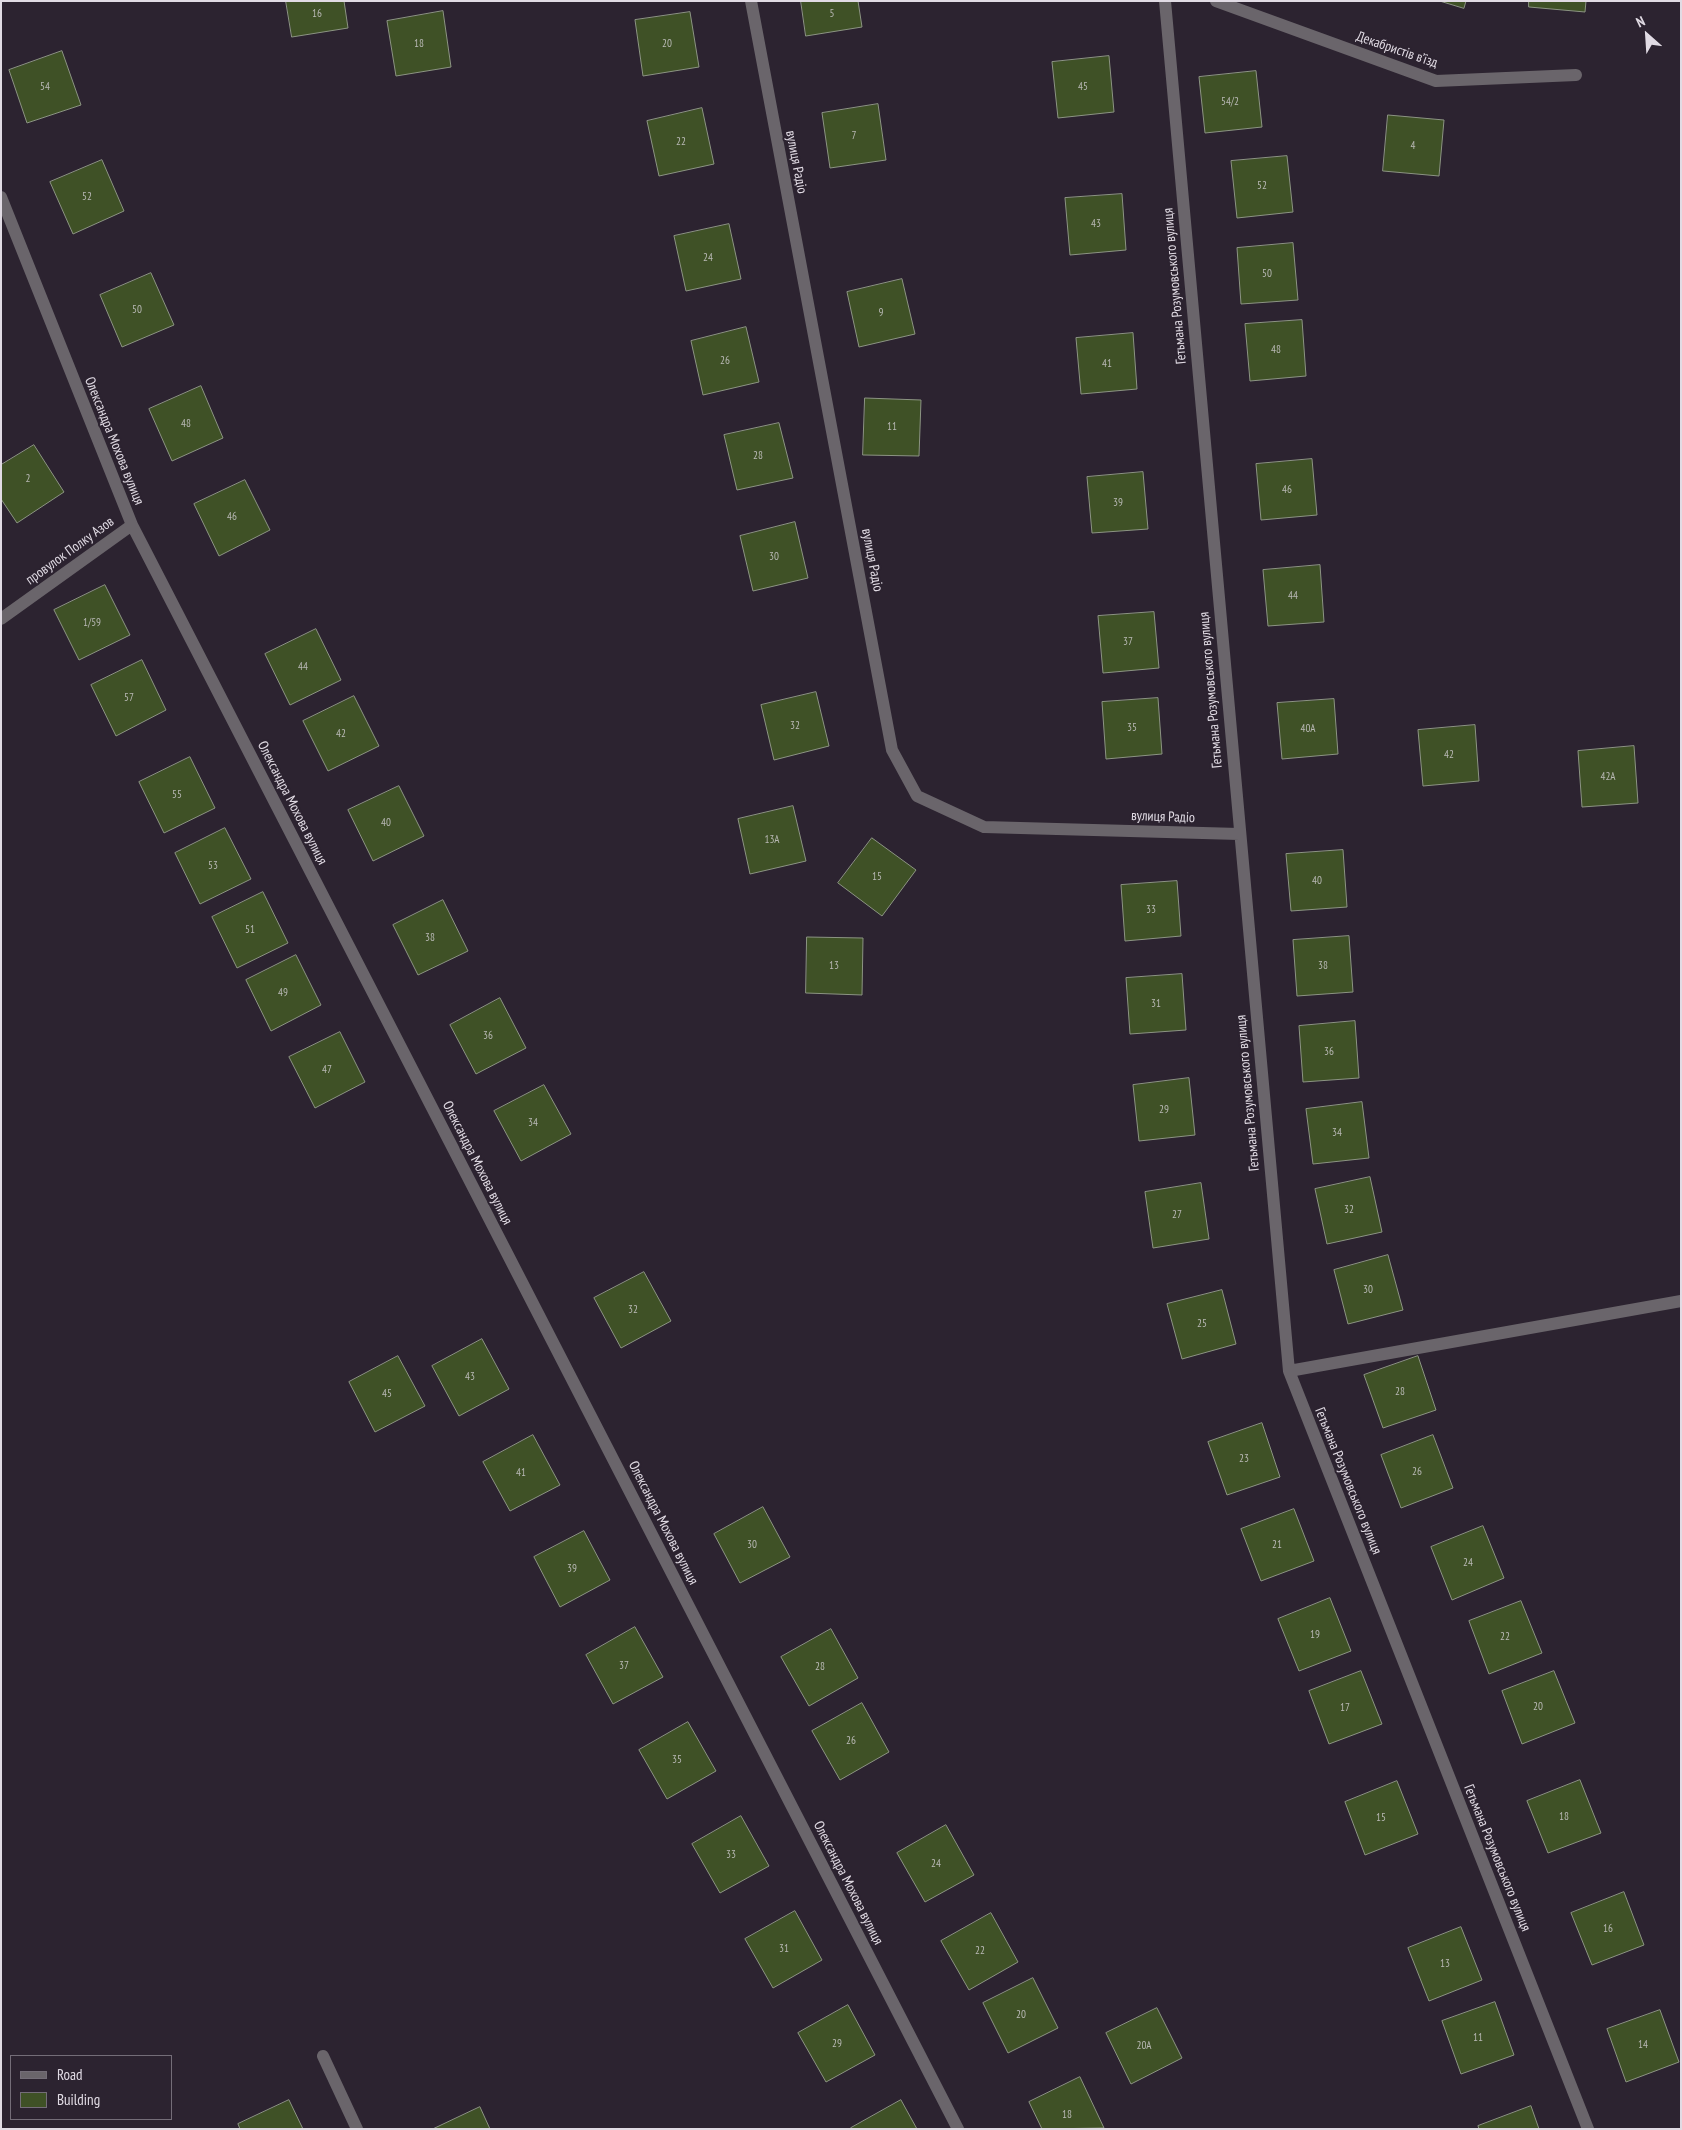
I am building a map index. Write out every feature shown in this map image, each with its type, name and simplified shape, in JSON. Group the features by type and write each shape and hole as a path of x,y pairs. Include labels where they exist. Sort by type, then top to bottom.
{"street":[{"name":"вулиця Радіо","path":"751,1 892,750 917,796 984,827 1239,834"},
{"name":"Гетьмана Розумовського вулиця","path":"1165,1 1289,1371 1588,2129"},
{"name":"Декабристів в’їзд","path":"1216,1 1436,81 1576,76"},
{"name":"Олександра Мохова вулиця","path":"1,197 132,525 958,2129"},
{"name":"провулок Полку Азов","path":"1,619 132,525"},
{"path":"1289,1371 1681,1301"},
{"path":"323,2056 357,2129"}],"building":[{"path":"286,1 344,1 348,28 292,37"},
{"path":"801,1 858,1 862,27 806,36"},
{"path":"1440,1 1466,1 1464,8"},
{"path":"1529,1 1586,1 1585,12 1529,7"},
{"path":"443,11 451,67 396,76 387,21"},
{"path":"690,12 699,67 643,76 635,20"},
{"path":"62,51 81,105 27,123 9,70"},
{"path":"1109,56 1114,112 1058,118 1052,62"},
{"path":"1256,71 1262,127 1205,133 1199,77"},
{"path":"878,104 886,160 830,168 822,113"},
{"path":"702,108 714,164 659,176 647,121"},
{"path":"1388,115 1444,120 1439,176 1383,171"},
{"path":"1287,156 1293,212 1237,218 1231,161"},
{"path":"102,160 124,211 73,234 50,182"},
{"path":"1122,194 1126,250 1070,255 1065,198"},
{"path":"729,224 741,279 686,291 674,236"},
{"path":"1293,243 1298,300 1241,304 1237,248"},
{"path":"151,273 174,325 122,347 100,295"},
{"path":"902,279 915,334 859,347 847,292"},
{"path":"1302,320 1306,376 1250,381 1245,324"},
{"path":"746,327 759,382 703,395 691,341"},
{"path":"1133,333 1137,389 1081,394 1076,338"},
{"path":"201,386 223,438 172,461 149,409"},
{"path":"865,398 921,400 919,456 863,455"},
{"path":"779,423 793,478 737,490 724,435"},
{"path":"34,445 64,492 17,523 1,499 1,465"},
{"path":"1312,459 1317,515 1261,520 1256,464"},
{"path":"1143,472 1148,529 1092,533 1087,477"},
{"path":"245,480 270,530 219,556 194,504"},
{"path":"795,522 808,578 753,591 740,536"},
{"path":"1320,565 1324,622 1268,626 1263,570"},
{"path":"105,585 130,635 79,660 54,610"},
{"path":"1154,612 1159,668 1103,673 1098,616"},
{"path":"316,629 341,680 290,705 265,654"},
{"path":"142,660 166,710 116,736 91,685"},
{"path":"816,692 829,746 774,760 761,705"},
{"path":"354,696 379,746 328,771 303,721"},
{"path":"1158,698 1162,754 1106,759 1102,702"},
{"path":"1334,699 1338,754 1282,759 1277,703"},
{"path":"1475,725 1479,781 1423,786 1418,730"},
{"path":"1634,746 1638,803 1582,807 1578,751"},
{"path":"190,757 215,808 164,833 139,782"},
{"path":"399,786 424,836 373,861 348,810"},
{"path":"793,806 806,861 750,874 738,819"},
{"path":"225,828 251,879 200,904 175,853"},
{"path":"872,838 916,870 882,916 838,883"},
{"path":"1343,850 1347,907 1291,911 1286,854"},
{"path":"1177,881 1181,936 1125,941 1121,885"},
{"path":"263,892 288,943 237,968 212,917"},
{"path":"443,900 468,951 418,975 393,925"},
{"path":"1349,936 1353,992 1297,996 1293,940"},
{"path":"807,937 863,938 862,995 806,993"},
{"path":"296,955 321,1005 271,1031 246,980"},
{"path":"1182,974 1186,1030 1130,1034 1126,978"},
{"path":"500,998 526,1048 476,1074 450,1025"},
{"path":"1355,1021 1359,1078 1303,1082 1299,1026"},
{"path":"340,1032 365,1082 315,1108 289,1057"},
{"path":"1189,1078 1195,1135 1139,1141 1133,1085"},
{"path":"544,1085 571,1134 521,1161 494,1111"},
{"path":"1362,1102 1369,1158 1313,1164 1306,1109"},
{"path":"1370,1177 1382,1232 1327,1244 1315,1189"},
{"path":"1201,1183 1209,1239 1153,1248 1145,1192"},
{"path":"1388,1255 1403,1310 1348,1324 1334,1270"},
{"path":"644,1272 671,1321 621,1348 594,1298"},
{"path":"1222,1290 1236,1344 1182,1359 1167,1304"},
{"path":"482,1339 509,1389 459,1416 432,1366"},
{"path":"398,1356 425,1406 375,1432 349,1382"},
{"path":"1418,1356 1436,1410 1383,1428 1364,1375"},
{"path":"1262,1423 1280,1477 1227,1495 1208,1442"},
{"path":"533,1435 560,1485 510,1511 483,1462"},
{"path":"1433,1435 1453,1488 1401,1508 1381,1455"},
{"path":"763,1507 790,1557 740,1583 714,1534"},
{"path":"1294,1509 1314,1561 1261,1581 1241,1529"},
{"path":"1483,1526 1504,1578 1452,1600 1431,1547"},
{"path":"584,1531 610,1580 560,1607 534,1557"},
{"path":"1330,1598 1351,1651 1299,1671 1278,1619"},
{"path":"1521,1601 1542,1653 1489,1674 1469,1621"},
{"path":"635,1627 663,1677 613,1704 586,1655"},
{"path":"831,1629 858,1678 809,1706 781,1657"},
{"path":"1361,1671 1382,1724 1329,1744 1309,1691"},
{"path":"1554,1671 1575,1723 1522,1744 1502,1691"},
{"path":"862,1703 889,1752 840,1780 812,1731"},
{"path":"688,1722 716,1771 667,1799 639,1750"},
{"path":"1580,1780 1601,1833 1548,1853 1527,1801"},
{"path":"1397,1781 1418,1834 1365,1855 1345,1802"},
{"path":"741,1816 769,1866 720,1893 692,1844"},
{"path":"946,1825 974,1875 925,1902 897,1853"},
{"path":"1624,1892 1644,1945 1592,1965 1571,1913"},
{"path":"795,1911 822,1960 773,1988 745,1939"},
{"path":"991,1913 1018,1962 969,1990 941,1941"},
{"path":"1461,1927 1482,1980 1429,2001 1408,1948"},
{"path":"1033,1978 1058,2028 1008,2053 983,2003"},
{"path":"1495,2002 1514,2055 1461,2074 1442,2021"},
{"path":"848,2005 875,2055 826,2082 798,2033"},
{"path":"1157,2008 1182,2058 1131,2084 1106,2033"},
{"path":"1660,2010 1679,2062 1626,2082 1607,2029"},
{"path":"1080,2077 1104,2128 1042,2129 1029,2102"},
{"path":"289,2100 303,2129 240,2129 238,2124"},
{"path":"901,2100 917,2129 851,2128"},
{"path":"1531,2106 1539,2129 1479,2129 1478,2126"},
{"path":"480,2107 490,2129 433,2129"}]}
